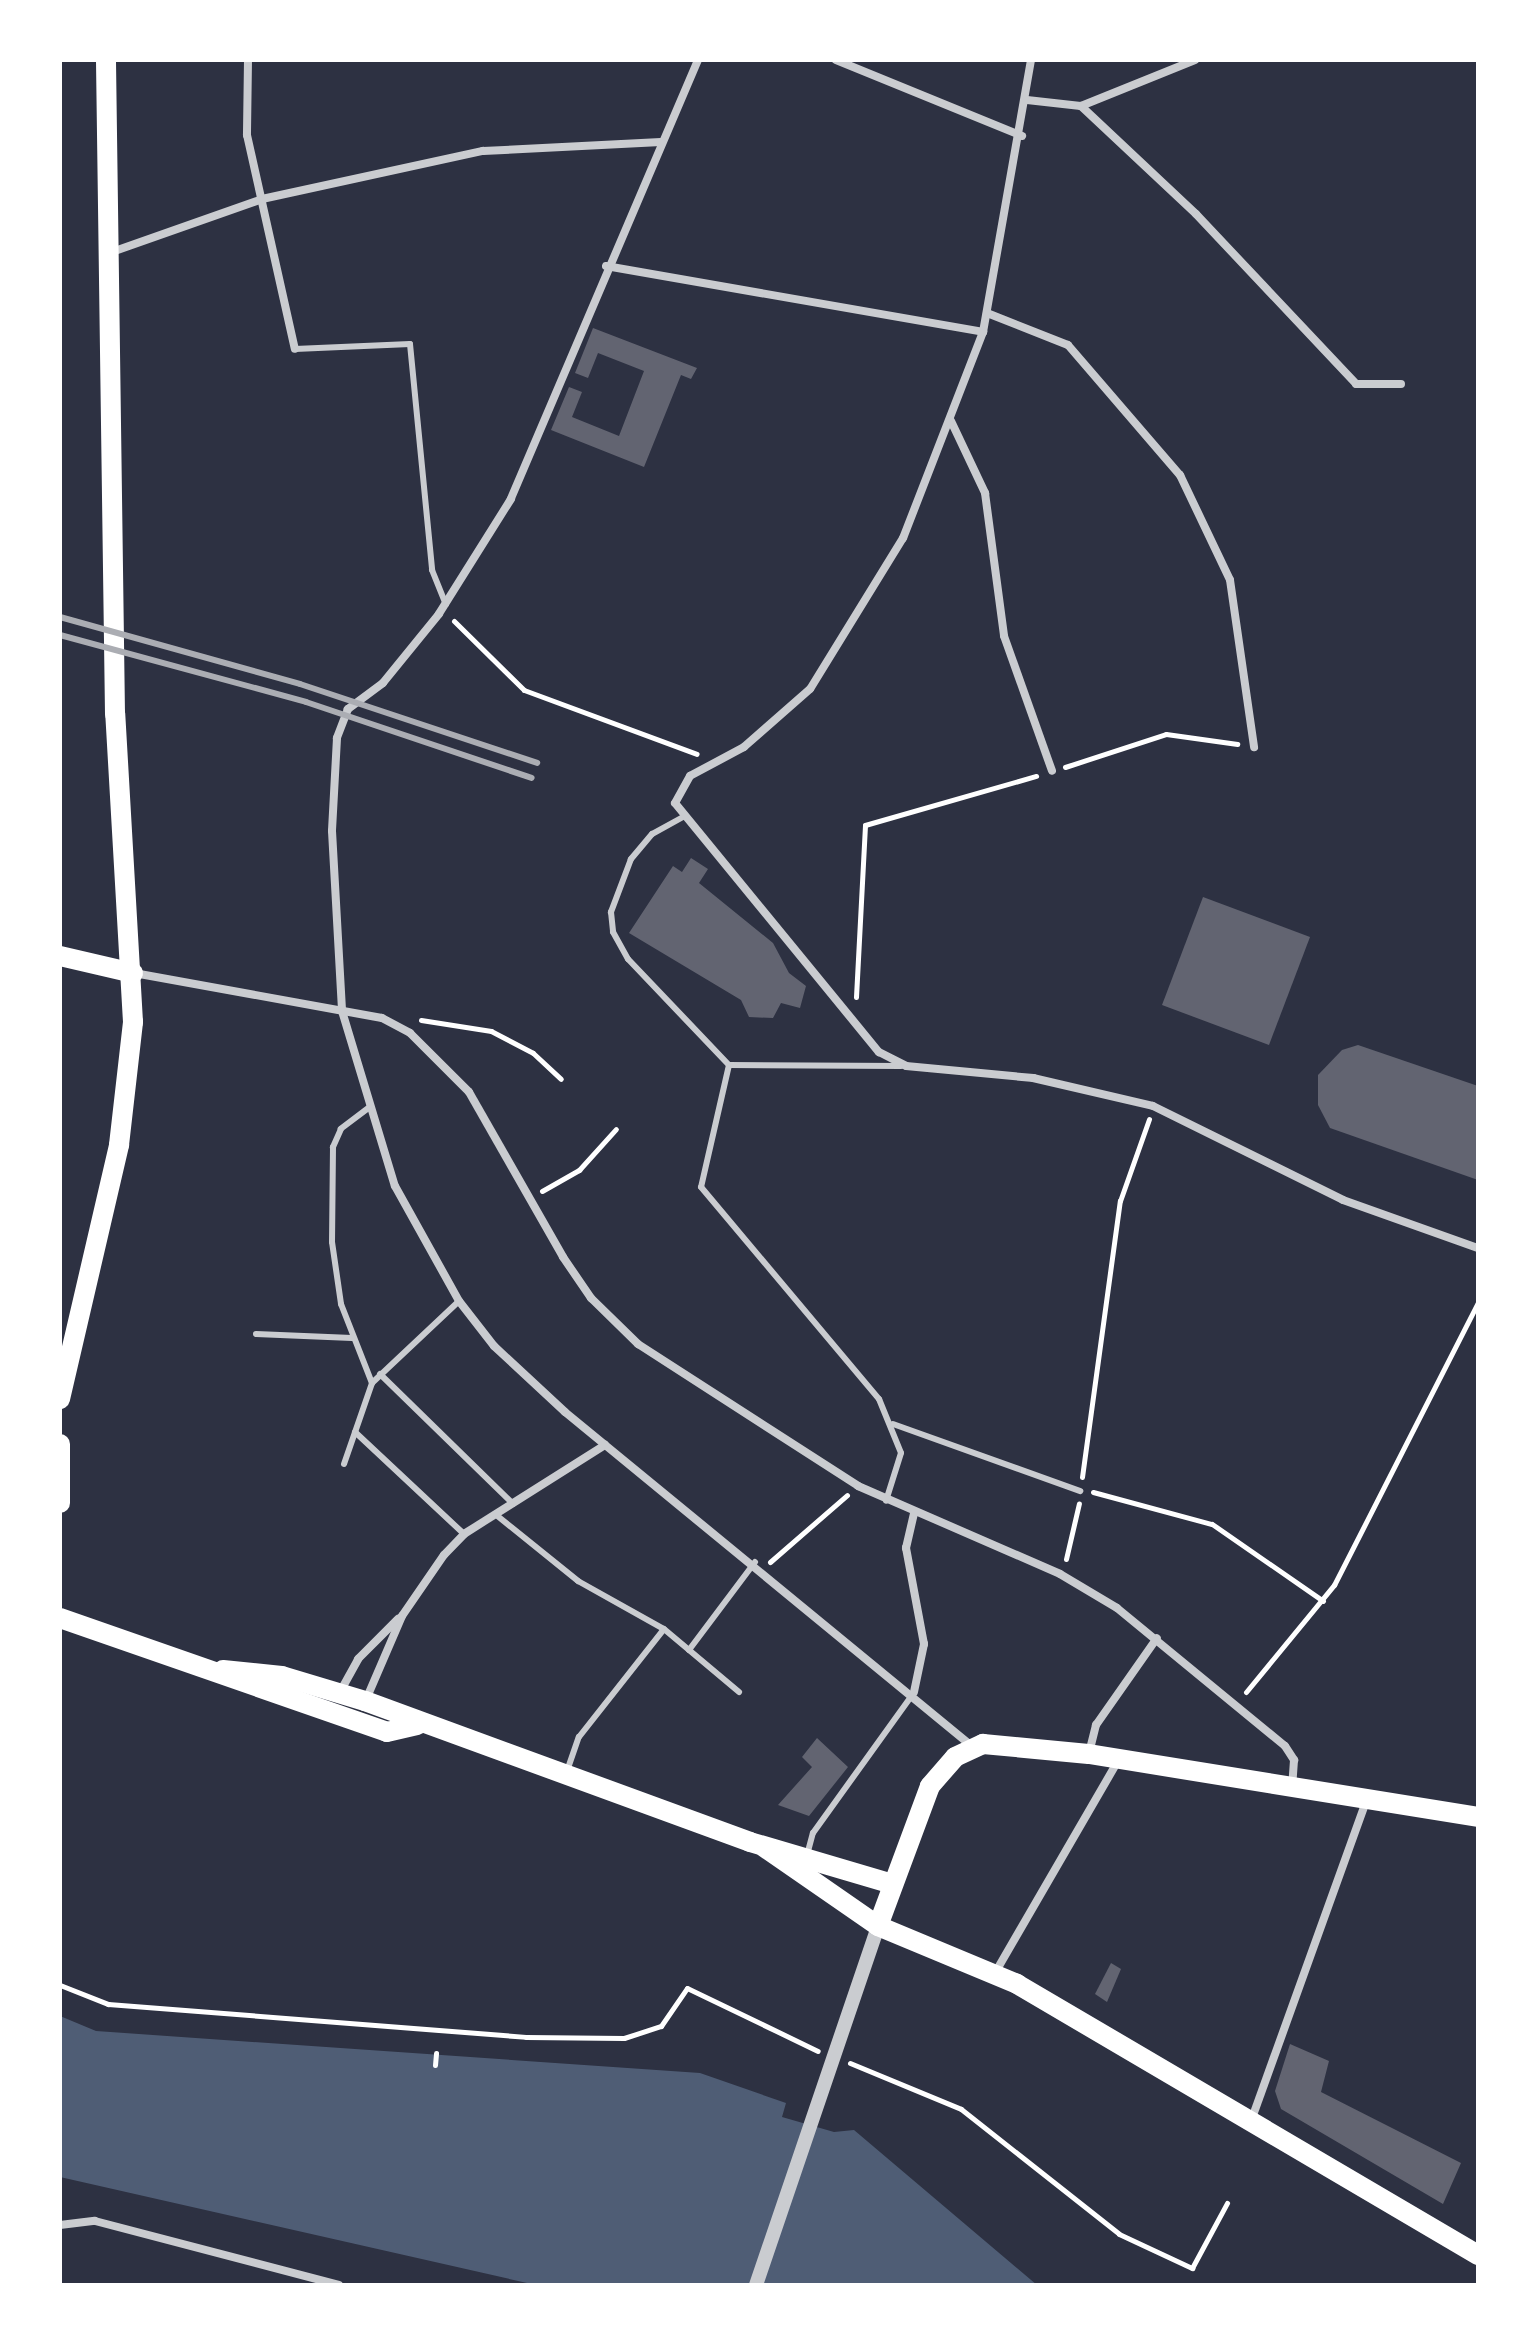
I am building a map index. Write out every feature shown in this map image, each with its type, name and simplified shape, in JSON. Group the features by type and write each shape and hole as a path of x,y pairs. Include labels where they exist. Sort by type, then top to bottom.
{"main road":[{"path":"60,1399 125,1111 133,973 116,759 106,60"},
{"path":"60,956 133,973"},
{"path":"60,1444 60,1503"},
{"path":"60,1618 223,1670 260,1692 387,1732 417,1725"},
{"path":"223,1670 275,1674 352,1697 417,1725 565,1774 764,1847 893,1884"},
{"path":"878,1926 937,1774 973,1747 1119,1758 1478,1817"},
{"path":"764,1847 878,1926 995,1973 1250,2125 1478,2255"},
{"path":"840,1899 885,1905"}],"street":[{"path":"248,60 247,135 295,349"},
{"path":"698,60 606,266 511,499 444,607 383,683 348,709 337,738 332,831 342,1011 395,1186 459,1301 534,1386 765,1569 914,1692 973,1747"},
{"path":"836,60 1022,136"},
{"path":"1031,60 1022,136 1001,210 983,332 903,538 810,689 718,762 690,776 675,803 854,1030 906,1066 1033,1078 1153,1106 1343,1200 1478,1248"},
{"path":"1027,100 1081,106 1195,60"},
{"path":"1081,106 1196,214 1356,384 1401,384"},
{"path":"109,253 262,199 483,151 661,142"},
{"path":"606,266 983,332"},
{"path":"987,313 1068,345 1180,475 1230,580 1254,747"},
{"path":"951,421 985,493 1004,636 1052,771"},
{"path":"133,973 397,1024 469,1092 563,1257 611,1320 669,1368 858,1486 914,1514 1060,1574 1157,1638 1291,1755 1292,1786"},
{"path":"345,1719 352,1697 402,1616 464,1534 605,1445"},
{"path":"914,1514 906,1548 924,1644 914,1692"},
{"path":"345,1719 358,1659 402,1616"},
{"path":"1089,1754 1096,1725 1157,1638"},
{"path":"995,1973 1072,1846 1119,1758"},
{"path":"1250,2125 1367,1798"},
{"path":"756,2285 878,1926"},
{"path":"60,2225 95,2221 339,2285"}],"lane":[{"path":"295,349 410,344 432,570 444,607"},
{"path":"683,817 652,834 620,884 613,932 628,959 729,1065 906,1066"},
{"path":"729,1065 701,1187 893,1424 901,1453 886,1501"},
{"path":"371,1106 348,1121 333,1147 332,1242 352,1338 372,1383"},
{"path":"344,1464 372,1383 459,1301"},
{"path":"256,1334 352,1338"},
{"path":"380,1374 513,1504"},
{"path":"893,1424 1080,1491"},
{"path":"355,1432 464,1534"},
{"path":"495,1514 578,1581 664,1629 739,1692"},
{"path":"689,1650 755,1562"},
{"path":"565,1774 579,1737 664,1629"},
{"path":"806,1859 813,1833 914,1692"}],"path":[{"path":"444,607 524,690 718,762"},
{"path":"854,1030 865,825 1052,771 1166,734 1254,747"},
{"path":"397,1024 418,1019 491,1031 561,1079"},
{"path":"1153,1106 1120,1201 1080,1491 1121,1494 1212,1524 1323,1601"},
{"path":"531,1198 579,1170 616,1129"},
{"path":"1236,1704 1323,1601 1478,1302"},
{"path":"765,1569 858,1486"},
{"path":"1074,1541 1078,1520"},
{"path":"60,1985 108,2004 568,2037 624,2038 661,2026 687,1988 821,2053"},
{"path":"435,2065 436,2053"},
{"path":"836,2058 961,2109 1119,2234 1192,2268 1227,2203"}],"water":[{"path":"60,2016 96,2031 700,2073 786,2103 782,2117 834,2132 854,2130 1037,2285 536,2285 60,2177"}],"building":[{"path":"593,328 697,368 691,379 681,375 644,467 551,430 569,387 582,392 572,417 619,436 644,371 598,353 588,378 575,373"},
{"path":"691,858 708,869 699,883 773,943 789,973 806,986 800,1008 781,1003 773,1018 749,1017 741,1000 629,933 673,866 682,872"},
{"path":"1203,897 1310,937 1269,1045 1162,1005"},
{"path":"1358,1045 1478,1086 1478,1180 1330,1128 1318,1105 1318,1075 1342,1050"},
{"path":"817,1738 848,1767 809,1816 778,1805 812,1767 802,1757"},
{"path":"1111,1963 1121,1969 1107,2002 1095,1994"},
{"path":"1290,2044 1329,2061 1321,2092 1461,2163 1443,2204 1281,2109 1275,2091"}],"railway":[{"path":"60,617 300,684 537,763"},
{"path":"60,635 306,702 532,778"}]}
